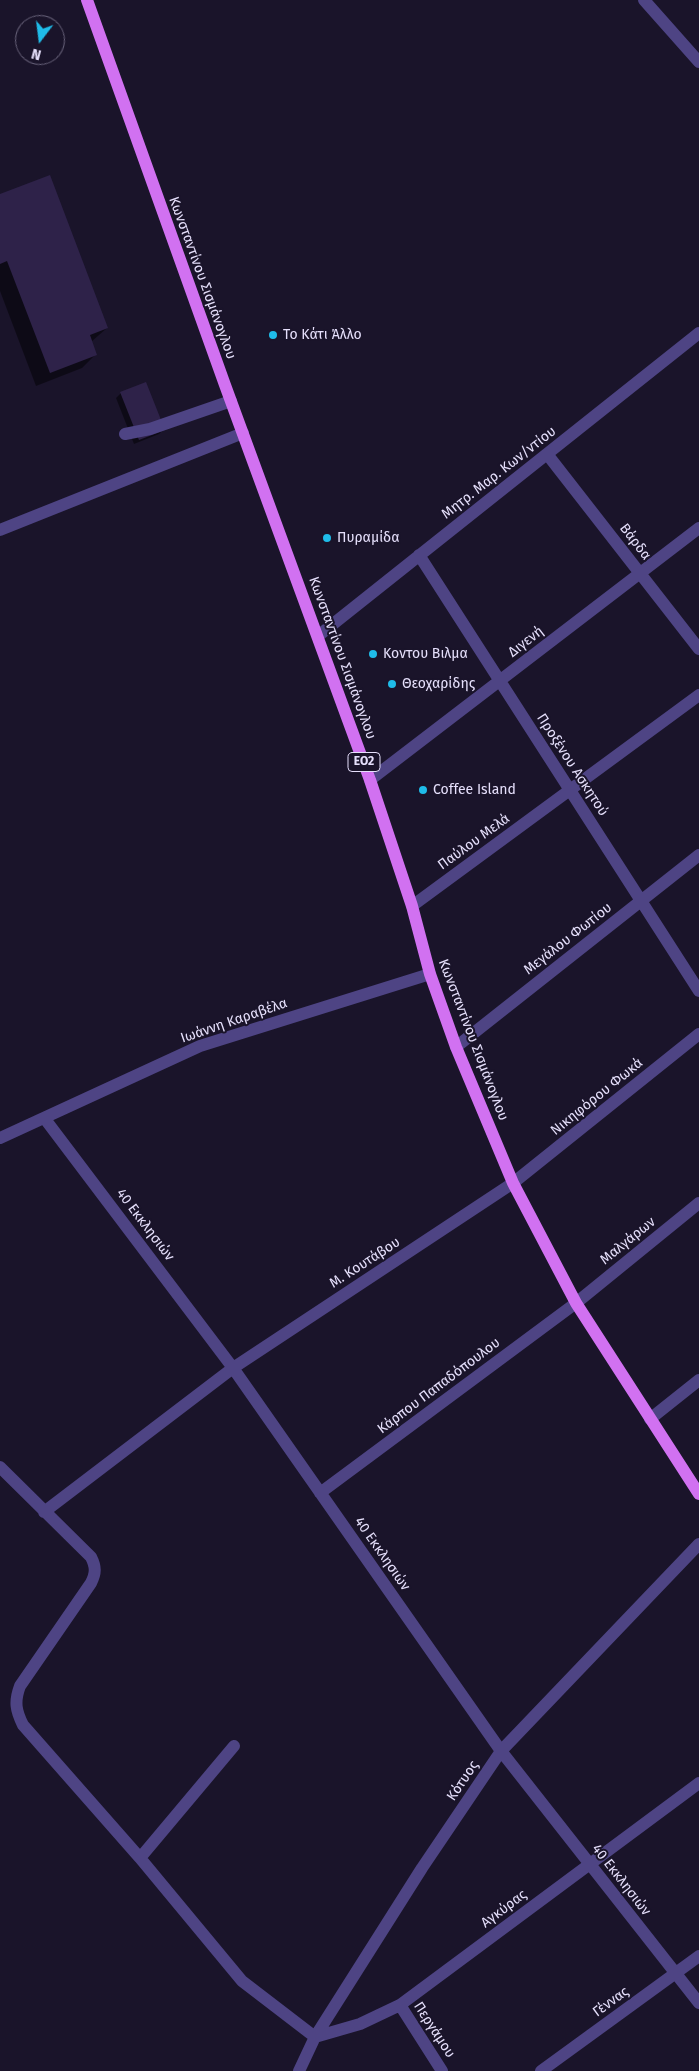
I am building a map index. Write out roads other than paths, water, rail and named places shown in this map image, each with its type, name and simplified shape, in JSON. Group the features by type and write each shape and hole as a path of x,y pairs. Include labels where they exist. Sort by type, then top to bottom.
{"main road":[{"name":"Κωνσταντίνου Σισμάνογλου","path":"87,0 370,780 412,906 430,974 456,1047 513,1183 576,1303 699,1494"}],"street":[{"path":"644,0 699,62"},
{"name":"Μητρ. Μαρ. Κων/ντίου","path":"318,636 699,333"},
{"path":"125,434 150,429 231,401"},
{"path":"0,530 243,433"},
{"name":"Βάρδα","path":"547,454 699,649"},
{"name":"Διγενή","path":"370,780 699,528"},
{"name":"Προξένου Ασκητού","path":"419,555 699,991"},
{"name":"Παύλου Μελά","path":"412,906 699,695"},
{"name":"Μεγάλου Φωτίου","path":"456,1047 699,854"},
{"name":"Ιωάννη Καραβέλα","path":"0,1138 45,1119 200,1046 430,974"},
{"name":"Νικηφόρου Φωκά","path":"513,1183 699,1034"},
{"name":"40 Εκκλησιών","path":"45,1119 233,1368 501,1751 699,2003"},
{"name":"Μ. Κουτάβου","path":"44,1512 233,1368 513,1183"},
{"name":"Μαλγάρων","path":"576,1303 699,1203"},
{"name":"Κάρπου Παπαδόπουλου","path":"320,1493 576,1303"},
{"path":"650,1419 699,1380"},
{"path":"0,1467 91,1557 95,1565 95,1575 92,1583 20,1686 16,1698 16,1712 23,1725 140,1858 242,1981 315,2037"},
{"name":"Κότυος","path":"299,2071 315,2037 422,1868 501,1751 699,1544"},
{"path":"140,1858 234,1746"},
{"name":"Αγκύρας","path":"315,2037 360,2024 400,2005 699,1783"},
{"name":"Γέννας","path":"541,2071 699,1956"},
{"name":"Περγάμου","path":"400,2005 442,2071"}],"place":[{"name":"Το Κάτι Άλλο","path":"273,335"},
{"name":"Πυραμίδα","path":"327,538"},
{"name":"Κοντου Βιλμα","path":"373,654"},
{"name":"Θεοχαρίδης","path":"392,684"},
{"name":"Coffee Island","path":"423,790"}]}
